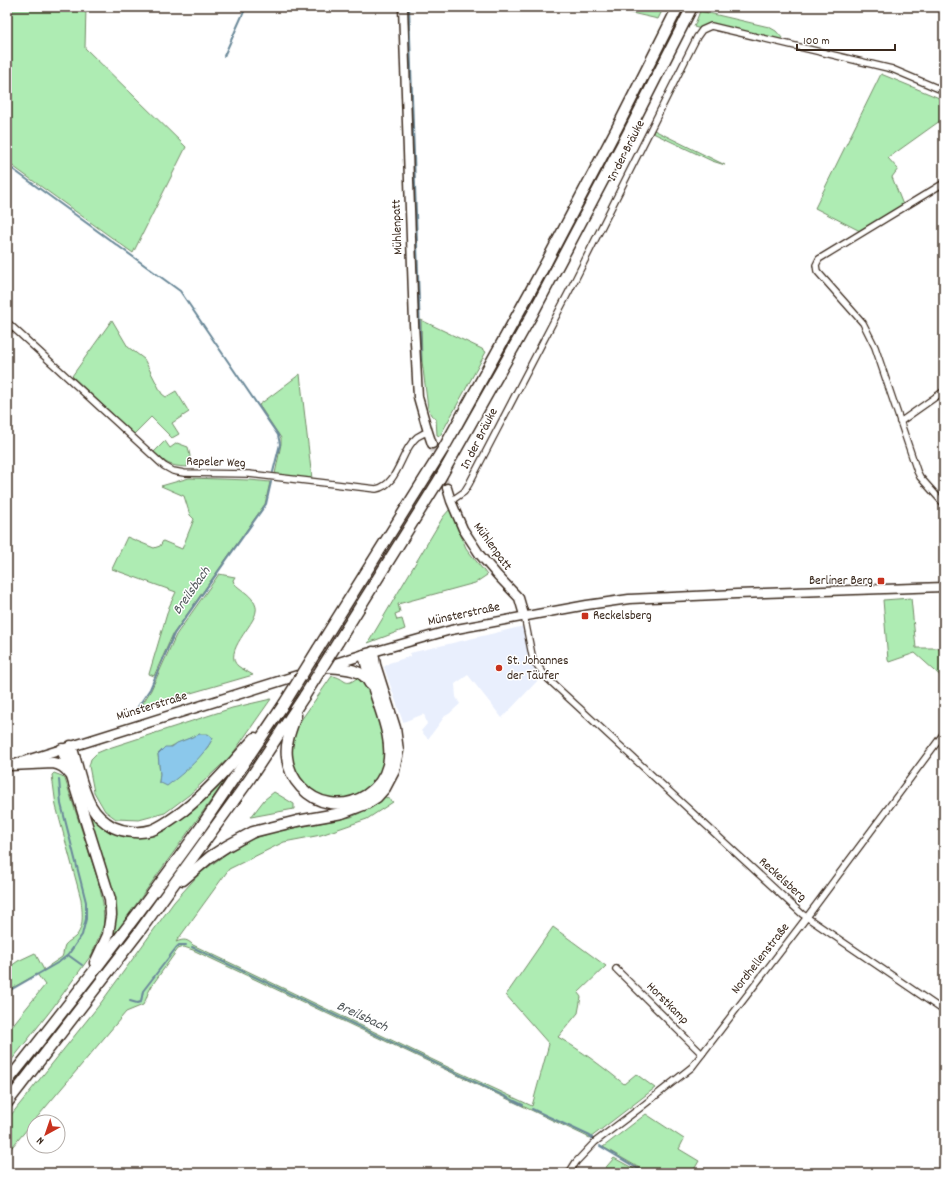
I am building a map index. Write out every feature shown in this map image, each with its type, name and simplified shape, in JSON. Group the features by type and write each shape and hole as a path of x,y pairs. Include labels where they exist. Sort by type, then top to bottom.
{"highway":[{"path":"7,1082 83,986 200,827 281,707 445,446 558,240 678,7"},
{"path":"7,1103 169,892 249,780 338,642 439,480 533,313 628,133 692,7"},
{"path":"303,698 286,746 290,770 297,782 305,791 322,801 330,803 343,804 357,800 373,791 383,778 388,764 389,746 386,727 376,696 368,654"},
{"path":"169,892 210,856 253,832 297,821 342,813 366,804 377,797 385,788 394,771 398,751 395,728 375,664 368,654"},
{"path":"326,667 359,672 368,680 376,696"},
{"path":"67,747 92,807 104,822 119,829 134,832 150,830 160,827 196,801 220,778 281,707"},
{"path":"67,747 72,777 110,899 111,916 108,935 83,986"},
{"path":"8,766 53,763 59,764 67,769 72,777"}],"main road":[{"name":"Münsterstraße","path":"8,766 368,654"}],"street":[{"name":"Mühlenpatt","path":"403,7 418,398 432,444"},
{"name":"In der Bräuke","path":"451,501 464,492 469,484 573,285 697,37 702,30 711,26 892,69 944,90"},
{"path":"944,183 819,259 816,265 817,271 857,315 869,334 875,347 917,471 920,477 944,504"},
{"name":"Repeler Weg","path":"7,322 164,466 173,471 184,473 249,474 376,489 382,488 388,484 411,443 417,436 428,432"},
{"path":"900,422 944,391"},
{"name":"Mühlenpatt","path":"447,488 463,529 480,555 519,598 524,615"},
{"name":"Münsterstraße","path":"368,654 451,630 524,615 629,599 944,587"},
{"name":"Reckelsberg","path":"524,615 533,660 548,679 707,827 807,917 944,1011"},
{"name":"Nordhellenstraße","path":"569,1173 576,1162 595,1142 692,1066 807,917 944,733"},
{"name":"Horstkamp","path":"616,970 702,1054"}],"shaded area":[{"path":"524,626 530,661 542,676 502,718 468,675 455,684 456,697 460,704 445,716 428,739 421,731 427,724 424,714 403,722 384,667 389,663 411,656 410,653"}],"green space":[{"path":"7,7 86,7 85,48 186,147 133,253 7,162"},
{"path":"605,7 664,7 658,19"},
{"path":"700,11 769,27 776,31 783,39 781,40 716,26 701,29 694,27"},
{"path":"881,74 944,100 944,118 888,158 898,169 892,177 903,205 860,231 815,208"},
{"path":"654,130 725,165 712,161 653,133"},
{"path":"112,320 128,347 144,359 162,394 166,397 176,391 189,412 172,423 179,434 172,438 151,417 134,434 72,376"},
{"path":"421,320 486,352 440,436 437,435 436,419 431,415 428,408 422,361"},
{"path":"300,374 312,479 275,474 281,438 259,405"},
{"path":"165,441 170,448 177,443 188,447 190,456 187,467 169,464 154,452"},
{"path":"189,478 270,482 265,504 173,634 154,676 149,674 169,607 176,592 112,569 127,537 154,548 160,546 163,541 182,549 194,519 190,515 184,496 161,486"},
{"path":"450,509 466,548 487,575 475,583 398,604 400,612 395,614 397,620 402,619 405,629 368,643 443,517"},
{"path":"219,574 235,577 233,580 234,583 250,596 256,606 251,624 236,646 234,653 234,660 238,666 253,675 146,706 143,703 151,690 176,635"},
{"path":"911,598 916,648 944,648 944,679 915,653 889,662 888,660 883,600"},
{"path":"332,676 340,678 345,682 350,682 359,676 364,680 371,693 385,738 385,764 375,784 349,800 324,799 308,789 296,774 291,754 294,735 299,723"},
{"path":"271,699 231,756 189,795 165,813 139,820 116,819 105,811 94,792 89,766 91,759 97,753 232,708","holes":["200,734 213,738 207,748 183,773 159,782 160,774 158,754 160,752"]},
{"path":"54,773 65,779 98,880 103,903 104,924 92,954 7,1066 7,1032 45,985 37,974 7,991 7,969 18,961 35,953 44,970 62,957 65,945 74,938 82,924 81,899 56,806 52,775"},
{"path":"224,780 225,781 111,939 113,927 84,805 114,831 169,827 190,812"},
{"path":"274,792 294,804 294,809 251,817 264,800"},
{"path":"384,796 393,802 367,819 321,835 284,842 229,869 176,942 183,940 187,941 532,1106 549,1044 506,995 553,927 606,966 578,993 581,997 578,1013 558,1037 592,1059 624,1084 636,1074 655,1088 590,1138 184,947 178,949 153,984 143,1005 126,1012 40,1114 26,1114 26,1130 7,1153 7,1120 100,1004 174,902 199,874 226,854 252,839 274,832 351,817 360,813"},
{"path":"646,1114 684,1139 679,1149 699,1161 692,1173 648,1173 603,1147"},
{"path":"614,1158 638,1171 640,1173 601,1173"}],"water":[{"path":"200,734 208,734 213,738 199,758 167,786 159,782 160,774 158,754 165,747 172,747 177,743"}],"waterway":[{"path":"224,56 246,7"},
{"path":"409,7 421,361"},
{"path":"7,165 180,291 278,435 280,444 273,472"},
{"name":"Breilsbach","path":"133,714 150,689 174,634 266,504 271,482"},
{"name":"Breilsbach","path":"7,992 59,962 68,955 82,935 86,919 86,902 61,804 59,779"},
{"name":"Breilsbach","path":"130,1001 137,1003 141,1002 143,991 176,948 179,945 186,945"},
{"name":"Breilsbach","path":"192,947 523,1105"},
{"name":"Breilsbach","path":"68,955 82,965"},
{"name":"Breilsbach","path":"532,1109 590,1136 593,1139"},
{"name":"Breilsbach","path":"600,1146 645,1173"}],"tunnel":[{"path":"432,444 447,488"}],"place":[{"name":"Berliner Berg","path":"881,581"},
{"name":"Reckelsberg","path":"585,616"},
{"name":"St. Johannes der Täufer","path":"499,668"}]}
